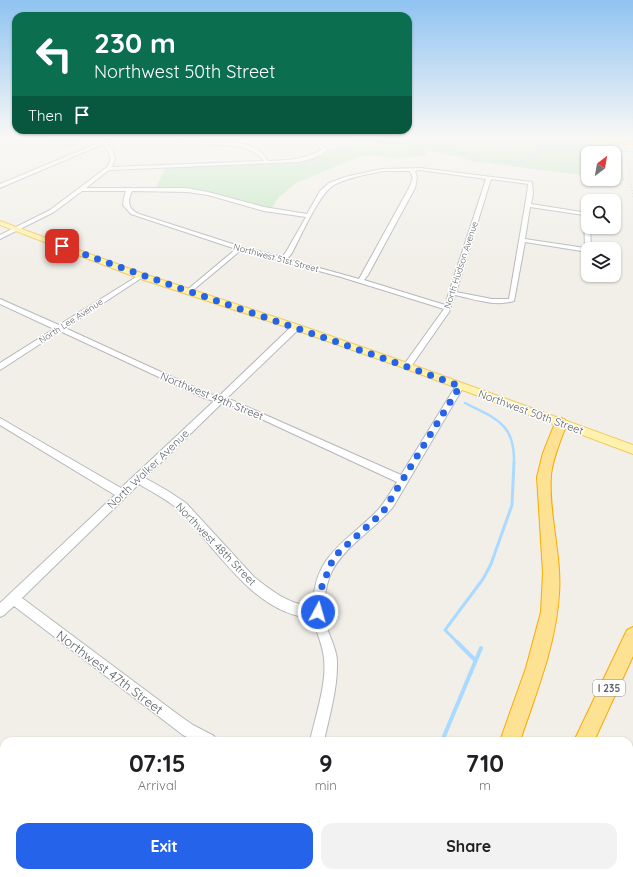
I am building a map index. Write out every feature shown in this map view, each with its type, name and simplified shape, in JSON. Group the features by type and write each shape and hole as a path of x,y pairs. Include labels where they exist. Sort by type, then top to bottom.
{"highway":[{"path":"511,737 539,657 548,618 551,592 544,473 548,456 561,423"},
{"name":"I 235","path":"586,737 633,636"}],"main road":[{"name":"Northwest 50th Street","path":"0,223 141,276 296,326 633,450"}],"street":[{"path":"0,186 19,178"},
{"path":"0,237 46,214 96,178"},
{"path":"283,260 289,253 325,188 338,181 349,178"},
{"path":"360,281 365,275 412,188 414,178"},
{"name":"North Hudson Avenue","path":"407,366 448,308 489,178"},
{"path":"453,293 500,302 509,302 513,298 528,205 530,182 497,178"},
{"path":"82,189 169,189 197,192 264,209 310,216"},
{"name":"Northwest 51st Street","path":"130,189 126,196 125,204 129,211 133,214 240,248 360,281 448,308"},
{"path":"528,205 581,213"},
{"path":"522,240 581,249"},
{"path":"189,291 240,248"},
{"name":"North Lee Avenue","path":"0,367 141,276"},
{"name":"Northwest 49th Street","path":"0,301 207,396 231,402 403,480"},
{"name":"North Walker Avenue","path":"0,611 296,326"},
{"path":"318,737 331,666 329,650 321,627 318,612 322,586 333,559 383,512 460,386"},
{"path":"0,422 122,494"},
{"name":"Northwest 48th Street","path":"138,479 165,494 182,506 250,581 263,591 281,604 300,612 318,612"},
{"name":"Northwest 47th Street","path":"14,598 175,722 201,737"}],"green space":[{"path":"161,178 308,178 296,183 279,197 271,209 211,193 156,188"}],"waterway":[{"path":"465,403 494,418 502,424 511,439 514,463"},
{"path":"475,660 445,630 483,579 491,564 512,505 514,463"},
{"path":"444,737 481,648"}],"railway":[{"path":"630,178 633,197"}],"route":[{"path":"62,246 141,276 296,326 460,386 389,504 368,527 348,543 333,559 322,586 318,612"}]}
